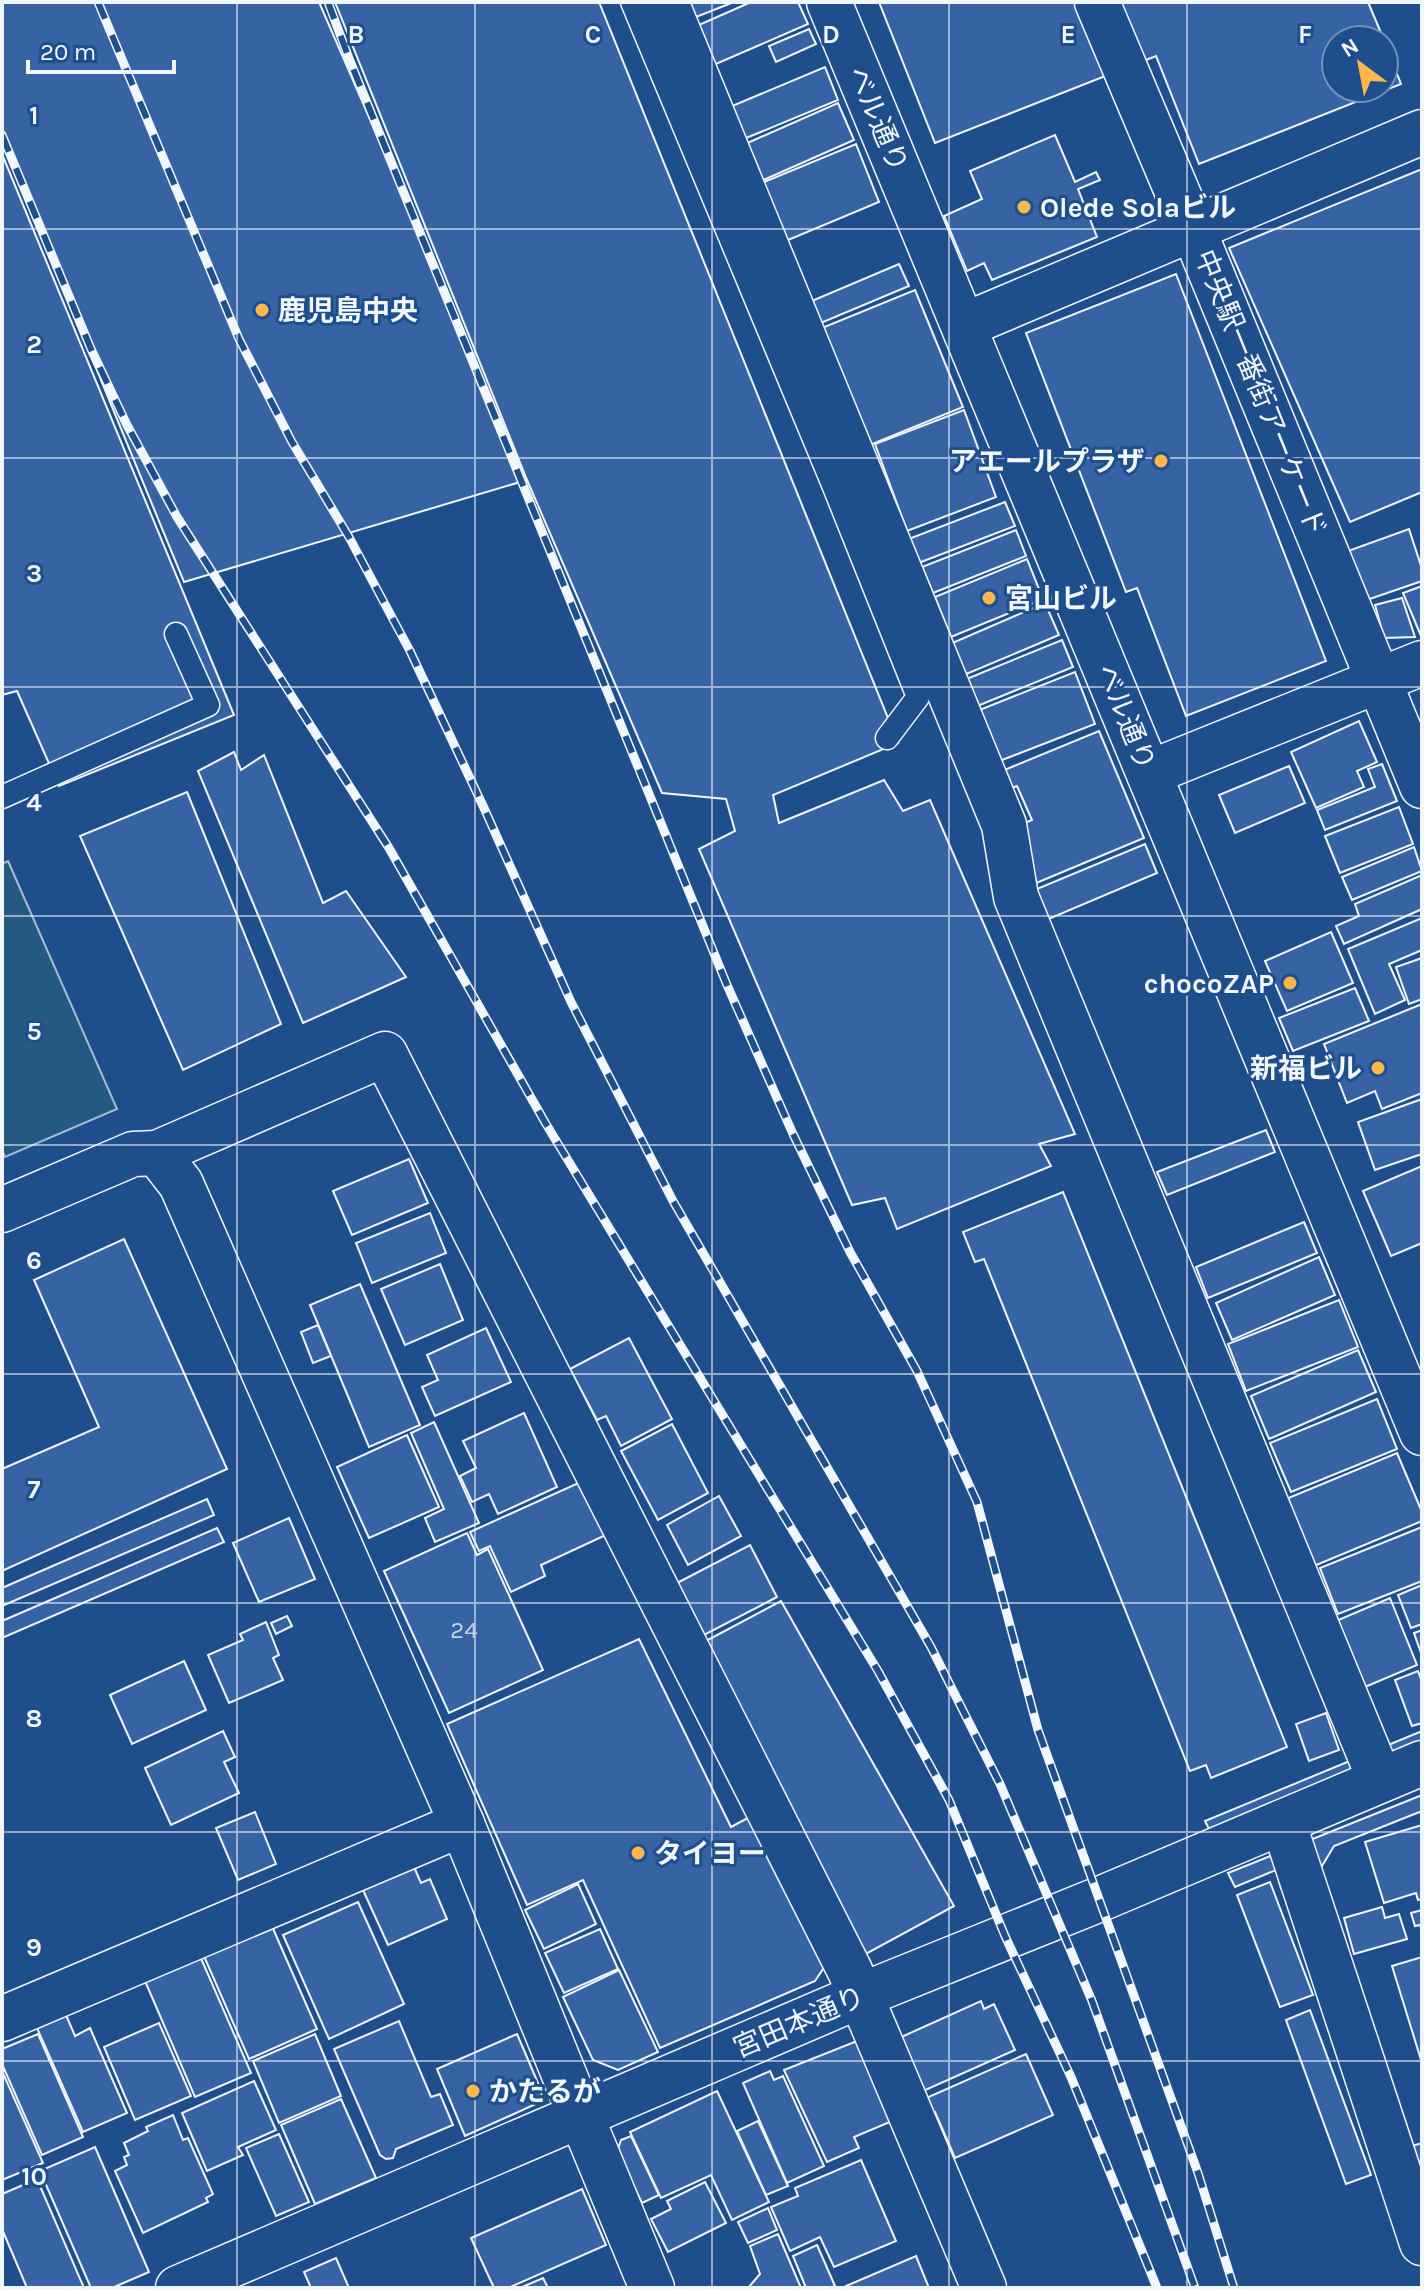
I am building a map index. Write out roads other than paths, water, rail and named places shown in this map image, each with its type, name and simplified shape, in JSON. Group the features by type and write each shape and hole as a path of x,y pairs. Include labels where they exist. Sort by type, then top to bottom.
{"street":[{"path":"666,2 1004,825 1016,897 1380,1780"},
{"name":"ベル通り","path":"829,2 1422,1433"},
{"name":"中央駅一番街アーケード","path":"1097,2 1422,786"},
{"path":"965,325 1422,132"},
{"path":"1149,773 1422,663"},
{"path":"2,1210 133,1154 157,1153 385,1054 862,1995 984,2288"},
{"path":"157,1153 181,1184 462,1824 652,2288"},
{"name":"宮田本通り","path":"178,2288 862,1995 1422,1763"},
{"path":"1283,1822 1414,2190 1422,2243"},
{"path":"2,2019 462,1824"}],"lane":[{"path":"632,2 918,697 887,738"},
{"path":"2,797 208,705 176,634"}],"railway":[{"path":"98,2 239,339 292,442 349,537 410,651 571,1002 673,1201 931,1647 1000,1784 1092,2001 1195,2288"},
{"path":"328,2 727,985 850,1252 917,1371 977,1502 1038,1730 1198,2173 1234,2288"},
{"path":"2,135 91,349 127,425 177,517 389,848 546,1124 878,1671 949,1800 1005,1936 1071,2077 1157,2288"}],"place":[{"name":"Olede Solaビル","path":"1024,207"},
{"name":"鹿児島中央","path":"262,310"},
{"name":"アエールプラザ","path":"1161,461"},
{"name":"宮山ビル","path":"989,598"},
{"name":"chocoZAP","path":"1290,983"},
{"name":"新福ビル","path":"1378,1068"},
{"name":"タイヨー","path":"638,1853"},
{"name":"かたるが","path":"473,2091"}]}
